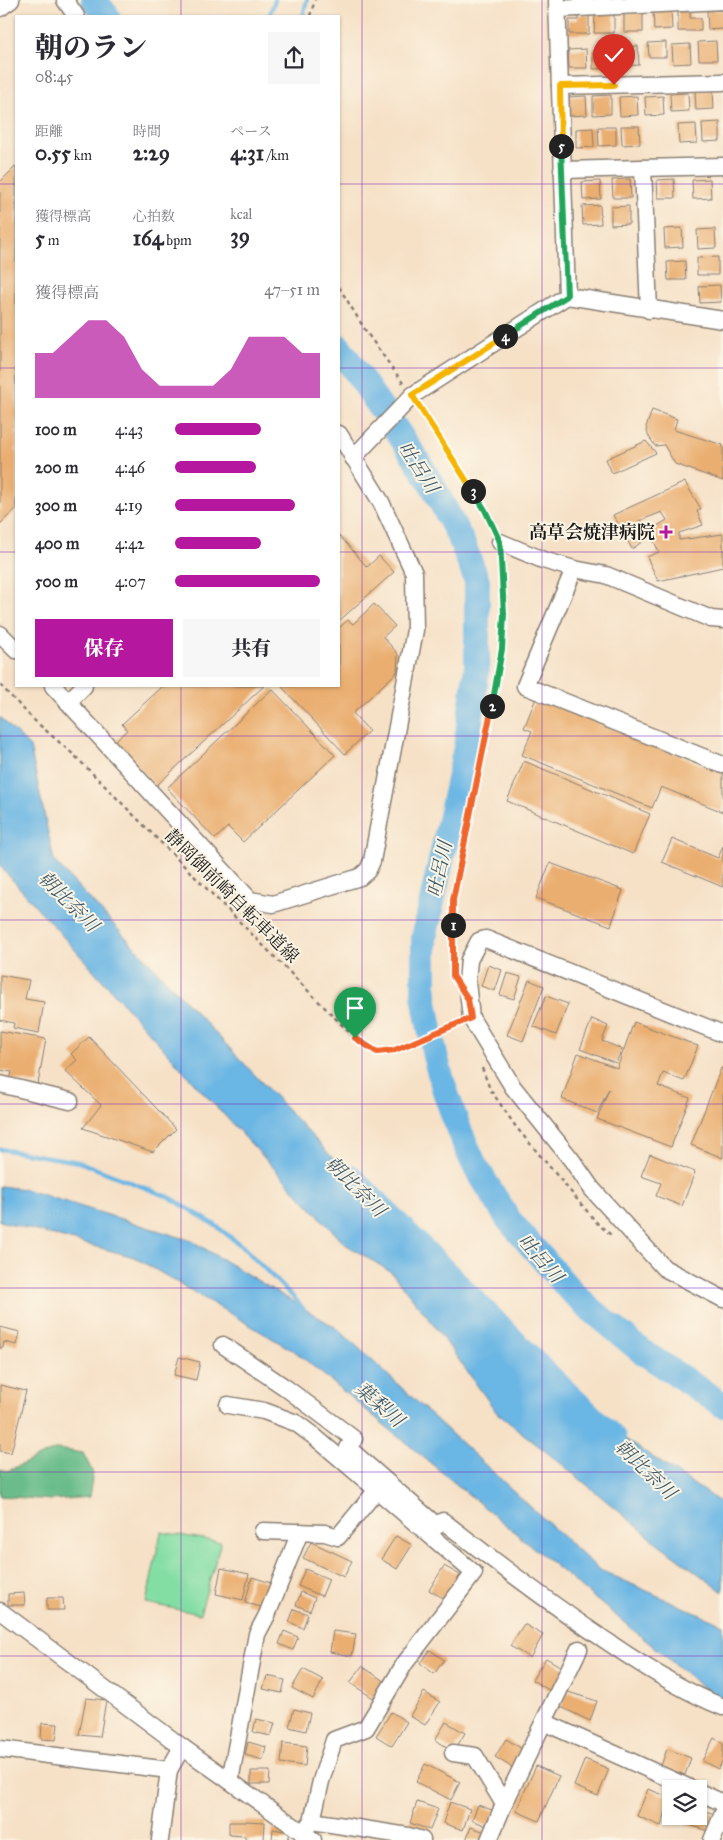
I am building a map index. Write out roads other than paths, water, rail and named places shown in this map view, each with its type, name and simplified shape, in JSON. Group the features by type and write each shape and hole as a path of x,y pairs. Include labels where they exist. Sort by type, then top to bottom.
{"street":[{"path":"0,8 11,0"},
{"path":"65,0 75,15"},
{"path":"567,296 557,4 723,1"},
{"path":"560,86 723,82"},
{"path":"562,170 723,166"},
{"path":"644,168 649,310"},
{"path":"353,458 412,395 567,296 723,320"},
{"path":"54,687 69,701 250,900 273,904 360,877 368,870 372,861 415,630 414,573 380,502 341,442"},
{"path":"500,542 543,560 574,569 606,575 711,619 723,620"},
{"path":"574,569 525,686 723,764"},
{"path":"0,634 15,649"},
{"path":"69,701 83,687"},
{"path":"723,1034 486,939 480,941 469,960 467,982 471,1018 513,1087 571,1159 592,1189 664,1268 723,1299"},
{"path":"0,1084 70,1101"},
{"path":"223,1345 286,1388 354,1440 348,1448"},
{"path":"228,1405 264,1411 321,1431 348,1448 472,1559 474,1573 405,1663 366,1728 334,1740 320,1781 309,1832"},
{"path":"296,1423 315,1437 474,1573"},
{"path":"263,1531 325,1533 338,1537 376,1491"},
{"path":"437,1526 442,1521 510,1574 628,1656 710,1702 723,1707"},
{"path":"230,1781 257,1634 267,1615 300,1532"},
{"path":"0,1611 230,1781 309,1832 408,1836 422,1840"},
{"path":"489,1840 504,1804 579,1649"},
{"path":"544,1722 672,1780"},
{"path":"160,1840 169,1770 182,1746"},
{"path":"0,1748 169,1770"},
{"path":"453,1753 475,1756 504,1804"},
{"path":"707,1795 723,1802"},
{"path":"712,1840 723,1813"}],"water":[{"path":"0,717 30,747 54,861 375,1203 558,1394 723,1504 723,1592 656,1542 497,1413 428,1317 391,1272 345,1244 196,1085 0,866"},
{"name":"葉梨川","path":"0,1186 24,1189 192,1241 338,1329 598,1569 723,1625 723,1704 297,1353 134,1257 0,1221"}],"waterway":[{"name":"吐呂川","path":"94,0 106,15"},
{"path":"269,15 275,0"},
{"path":"303,15 307,0"},
{"name":"吐呂川","path":"340,348 433,486 462,542 477,581 477,666 466,748 424,938 424,996 435,1056 459,1130 474,1164 508,1219 568,1288 640,1350 723,1405"},
{"path":"0,1149 79,1162 171,1198 215,1225 243,1247 304,1310"},
{"name":"朝比奈川","path":"350,1177 550,1378 613,1438"}],"place":[{"name":"高草会焼津病院","path":"666,532"}]}
